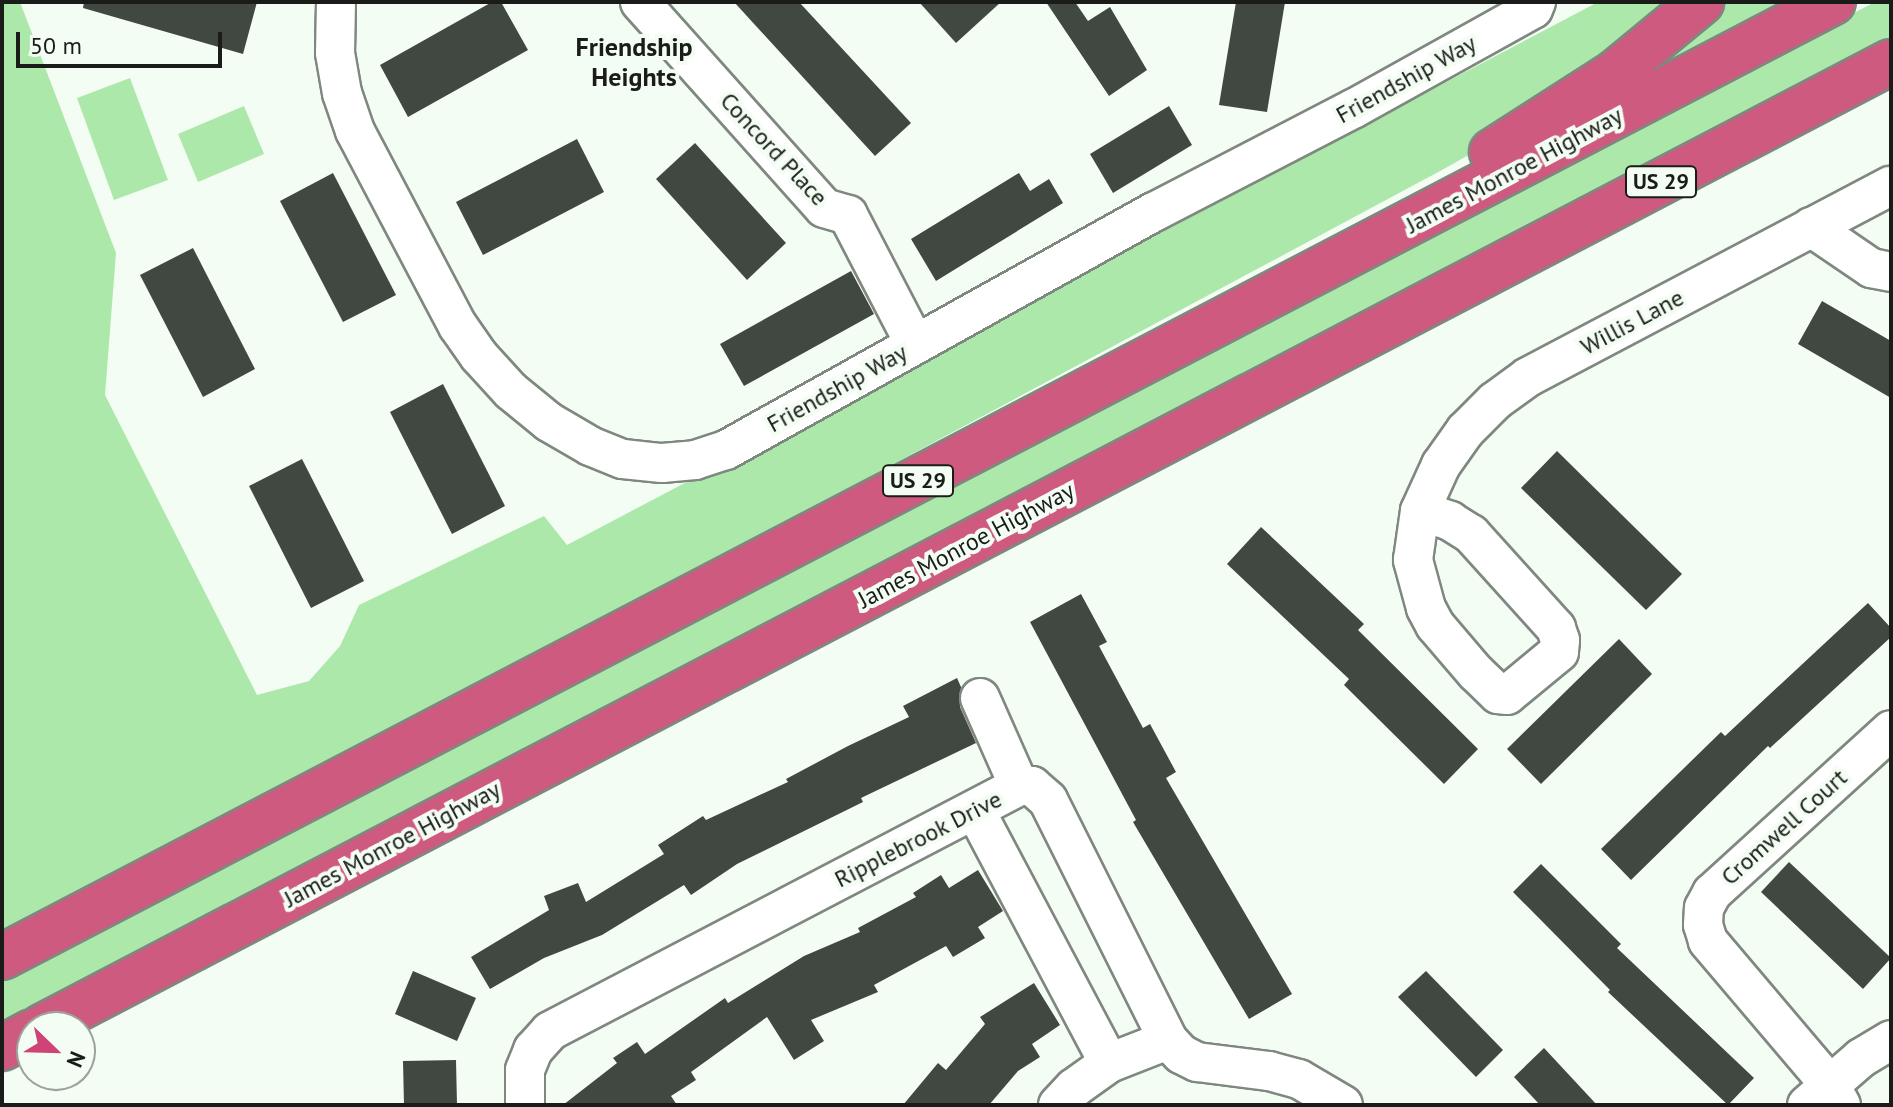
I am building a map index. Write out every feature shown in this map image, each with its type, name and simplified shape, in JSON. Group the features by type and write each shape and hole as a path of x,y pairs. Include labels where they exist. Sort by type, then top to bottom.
{"highway":[{"path":"1246,310 1615,73 1701,2"},
{"name":"James Monroe Highway","path":"2,957 1833,2"},
{"name":"James Monroe Highway","path":"73,1011 1891,62"}],"street":[{"name":"Friendship Way","path":"336,2 335,53 342,93 355,131 458,326 479,356 511,391 549,422 590,446 623,459 662,463 695,460 726,450 1533,9 1536,2"},
{"name":"Concord Place","path":"640,2 824,208 848,215 915,344"},
{"name":"Willis Lane","path":"1420,511 1450,521 1471,534 1556,628 1560,640 1559,652 1507,695 1498,694 1476,673 1435,625 1426,608 1413,560 1420,511 1441,465 1465,431 1495,401 1528,377 1891,186"},
{"path":"1811,227 1871,268 1891,272"},
{"path":"980,698 1019,786"},
{"name":"Cromwell Court","path":"1826,1098 1708,941 1703,925 1704,908 1712,893 1891,730"},
{"name":"Ripplebrook Drive","path":"525,1105 525,1070 533,1050 550,1031 1019,786 1032,786 1048,800 1168,1040"},
{"path":"975,810 1109,1063"},
{"path":"1058,1105 1074,1088 1109,1063 1168,1040 1181,1054 1197,1062 1269,1071 1299,1079 1343,1105"},
{"path":"1826,1098 1861,1058 1891,1040"}],"green space":[{"path":"2,2 20,2 116,253 105,395 257,695 309,681 340,646 359,605 544,516 567,545 1598,2 1687,2 1566,100 1442,170 884,469 708,569 2,936"},
{"path":"1721,2 1788,2 1652,70"},
{"path":"1875,2 1891,2 1891,41 1281,354 29,1011 16,1011 16,1018 2,1025 2,977"},
{"path":"130,78 168,180 114,200 77,98"},
{"path":"244,106 264,154 198,182 178,134"}],"building":[{"path":"84,2 257,2 243,54 83,8"},
{"path":"492,2 501,2 528,50 408,117 380,65"},
{"path":"734,2 799,2 911,123 875,156"},
{"path":"919,2 1001,2 956,43"},
{"path":"1046,2 1075,2 1088,21 1110,7 1147,70 1109,96"},
{"path":"1236,2 1285,2 1267,112 1219,105"},
{"path":"1169,106 1192,145 1113,193 1090,154"},
{"path":"577,139 604,192 483,255 456,202"},
{"path":"695,143 786,243 747,280 656,179"},
{"path":"333,173 396,295 343,322 280,201"},
{"path":"1019,173 1030,191 1049,179 1063,203 936,281 911,239"},
{"path":"193,248 255,369 203,397 140,275"},
{"path":"851,271 874,314 744,386 720,344"},
{"path":"1822,301 1891,341 1891,398 1798,344"},
{"path":"443,384 505,506 452,534 390,412"},
{"path":"1557,451 1682,574 1646,610 1521,488"},
{"path":"302,459 364,581 311,608 249,486"},
{"path":"1261,527 1364,624 1358,630 1478,749 1444,784 1344,685 1349,679 1227,564"},
{"path":"1081,594 1107,642 1099,646 1143,728 1150,724 1176,772 1166,778 1292,994 1249,1019 1133,822 1136,820 1030,622"},
{"path":"1868,603 1891,628 1891,637 1770,748 1768,746 1631,880 1601,849 1721,732 1725,736"},
{"path":"1619,639 1652,674 1541,784 1507,749"},
{"path":"957,678 961,687 960,707 976,743 861,798 863,802 737,864 691,895 684,885 602,935 544,958 490,989 471,957 549,910 544,896 578,883 586,902 664,854 658,845 703,816 706,820 788,782 786,779 909,717 903,706"},
{"path":"1789,862 1891,958 1863,989 1761,892"},
{"path":"1541,864 1621,944 1617,948 1754,1078 1728,1105 1608,992 1610,990 1513,892"},
{"path":"978,870 1003,911 978,927 985,938 953,957 946,946 874,985 878,992 811,1020 824,1041 794,1060 767,1017 691,1072 696,1080 671,1096 677,1105 563,1105 617,1063 613,1058 637,1042 645,1054 725,998 728,1003 804,956 860,932 858,928 916,897 913,893 941,875 949,888"},
{"path":"413,971 476,998 457,1041 395,1014"},
{"path":"1426,971 1503,1050 1476,1077 1398,997"},
{"path":"1034,983 1060,1025 1032,1044 1040,1057 1018,1071 989,1105 903,1105 938,1063 946,1070 985,1024 980,1017"},
{"path":"1544,1048 1597,1105 1540,1105 1514,1077"},
{"path":"456,1060 457,1105 404,1105 403,1061"}],"district":[{"name":"Friendship Heights","path":"634,62"}]}
